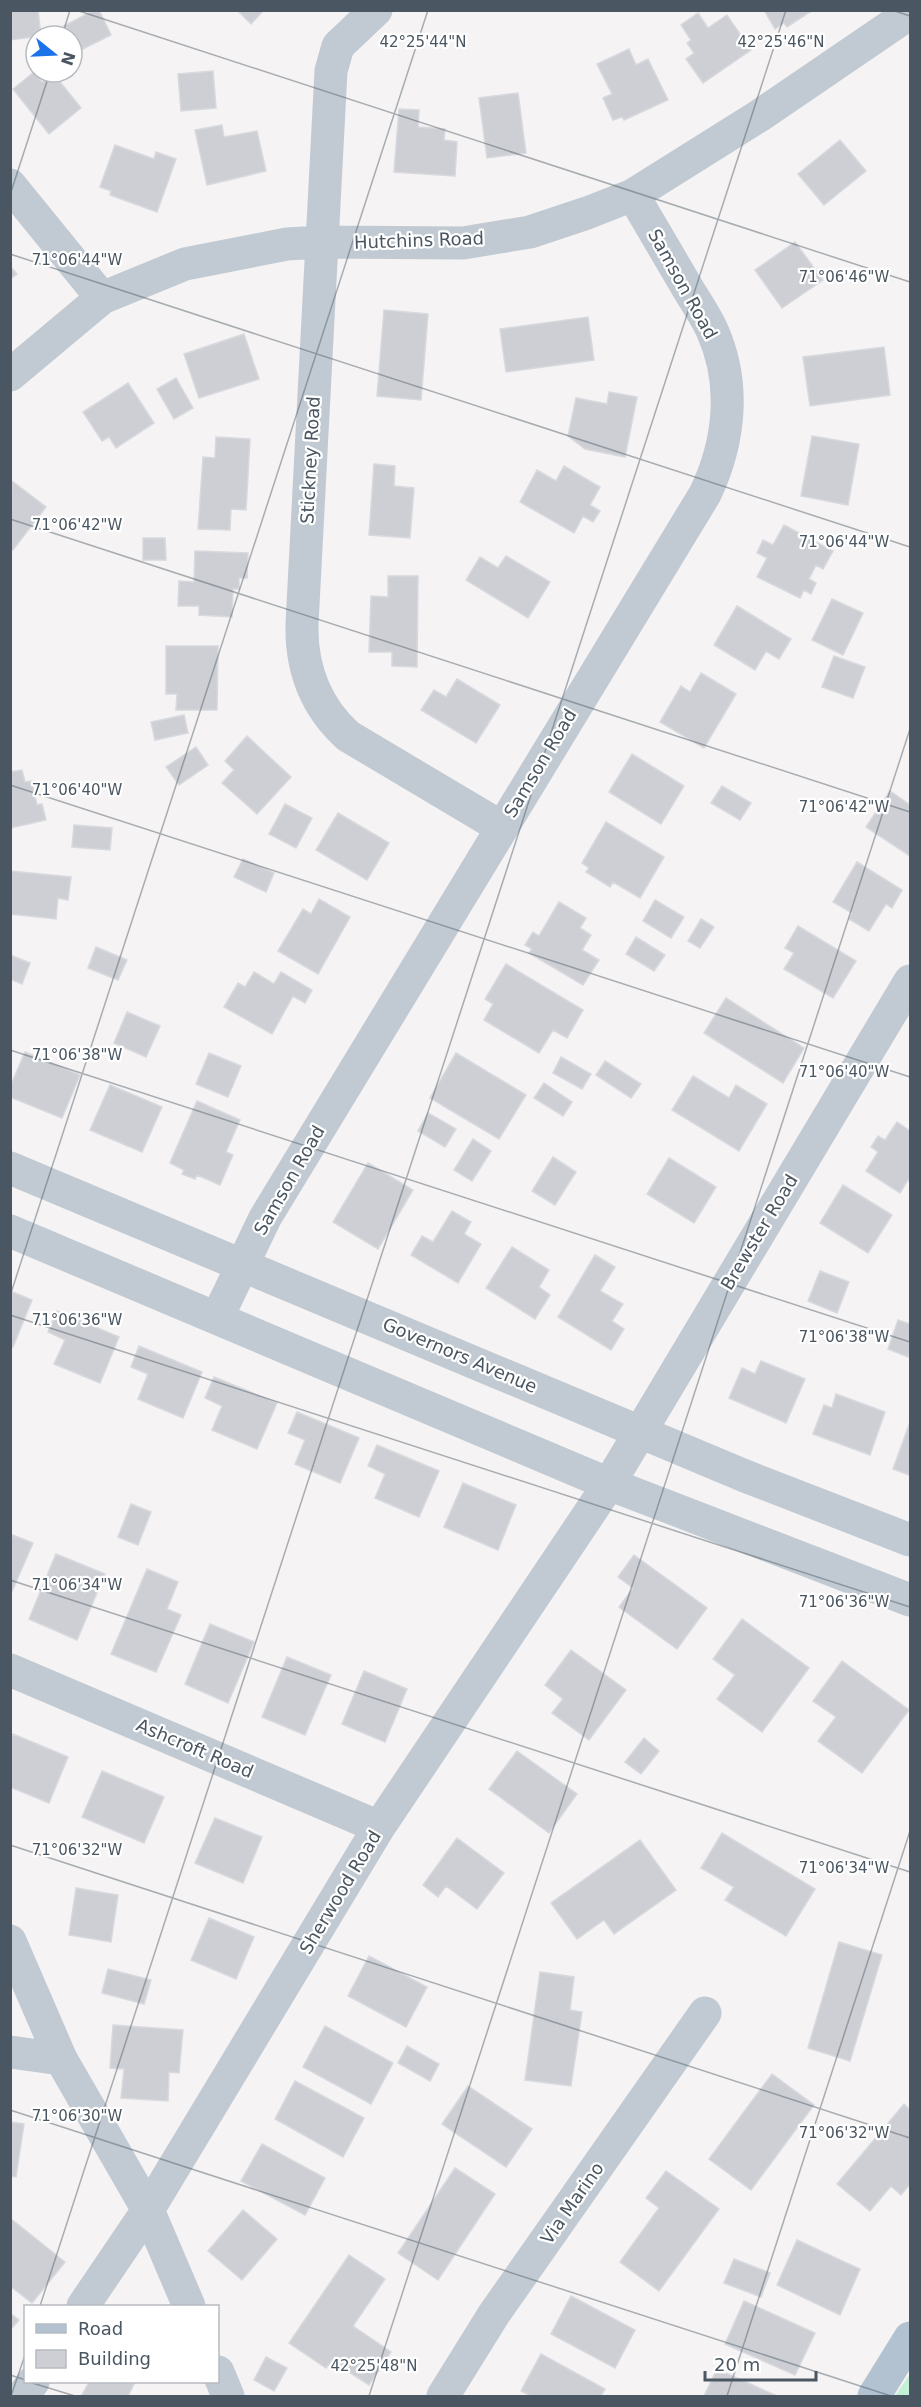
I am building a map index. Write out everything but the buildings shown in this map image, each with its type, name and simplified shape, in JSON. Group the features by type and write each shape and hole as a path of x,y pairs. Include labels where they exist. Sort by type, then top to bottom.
{"main road":[{"path":"873,2397 910,2338"}],"street":[{"name":"Stickney Road","path":"376,10 338,46 333,58 302,624 303,652 309,679 329,716 348,736 501,827"},
{"name":"Hutchins Road","path":"10,375 102,298 185,264 252,250 322,242 463,243 530,232 633,195 741,128 910,13"},
{"path":"10,185 102,298"},
{"name":"Samson Road","path":"217,1318 265,1218 705,494 713,477 727,423 727,385 719,349 713,331 633,195"},
{"name":"Brewster Road","path":"609,1484 910,981"},
{"name":"Governors Avenue","path":"10,1168 745,1476 910,1540"},
{"path":"10,1231 609,1484 910,1600"},
{"name":"Sherwood Road","path":"84,2305 148,2210 379,1827 609,1484"},
{"name":"Ashcroft Road","path":"10,1670 379,1827"},
{"path":"10,1941 61,2059 148,2210 188,2305"},
{"name":"Via Marino","path":"443,2397 494,2314 705,2013"},
{"path":"10,2052 61,2059"},
{"path":"219,2374 228,2397"},
{"path":"23,2397 32,2383"}],"green space":[{"path":"910,2374 910,2396 895,2396"}]}
